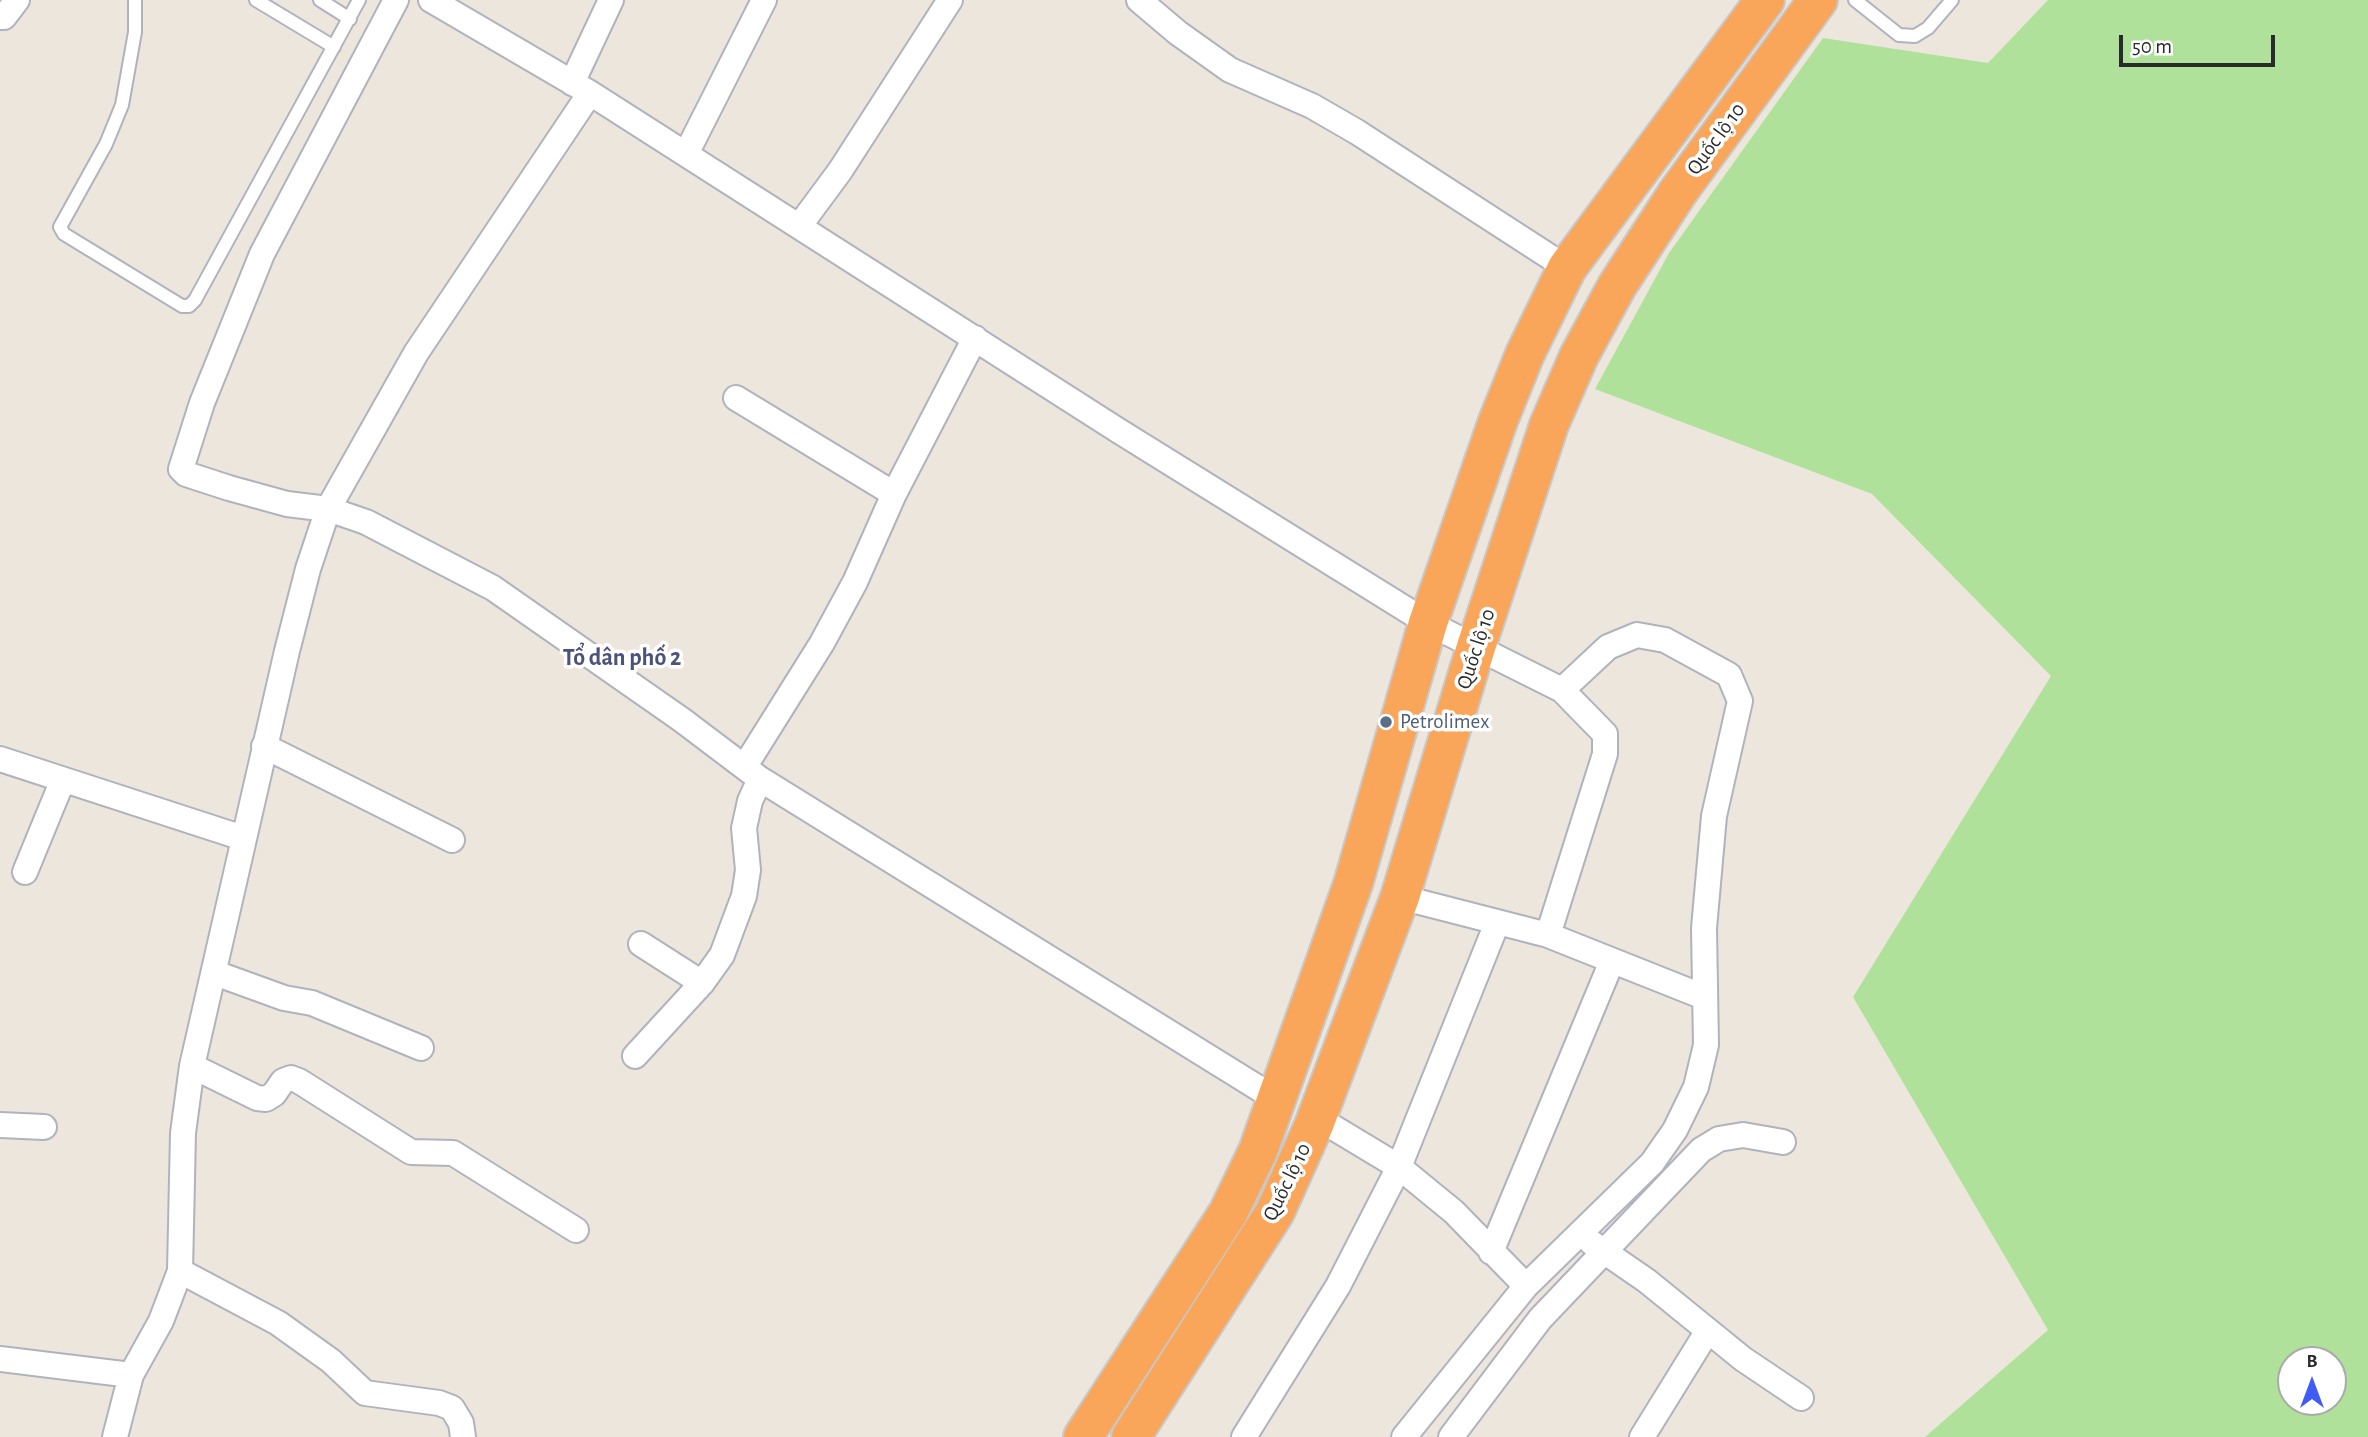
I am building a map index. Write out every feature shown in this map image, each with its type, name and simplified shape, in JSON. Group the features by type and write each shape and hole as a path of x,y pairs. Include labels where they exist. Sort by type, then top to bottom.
{"highway":[{"name":"Quốc lộ 10","path":"1083,1437 1228,1213 1258,1150 1353,884 1428,623 1498,421 1525,354 1567,268 1765,0"},
{"name":"Quốc lộ 10","path":"1131,1437 1275,1212 1316,1117 1400,897 1476,647 1549,425 1579,356 1617,286 1678,192 1818,0"}],"street":[{"path":"0,17 4,17 17,0"},
{"path":"396,0 290,195 262,254 181,469 186,474 229,488 287,503 328,509 366,522 493,588 753,772 1276,1098"},
{"path":"431,0 581,88 1428,623 1562,690 1605,734 1605,754 1548,935"},
{"path":"115,1437 131,1375 161,1321 180,1271 183,1133 192,1066 264,746 308,569 328,509 416,354 581,88 611,0"},
{"path":"686,154 764,0"},
{"path":"800,225 878,113 950,0"},
{"path":"1139,0 1178,33 1230,69 1312,106 1357,132 1567,268"},
{"path":"635,1056 702,983 722,955 744,896 748,870 744,828 753,772 829,631 877,537 894,494 975,338"},
{"path":"736,398 894,494"},
{"path":"1406,1436 1494,1351 1539,1319 1675,1129 1696,1087 1706,1045 1704,928 1714,816 1740,701 1729,675 1665,640 1637,635 1608,647 1562,690"},
{"path":"264,746 452,840"},
{"path":"0,759 62,782 243,838"},
{"path":"25,872 62,782"},
{"path":"1400,897 1548,935 1704,997"},
{"path":"1244,1437 1338,1286 1399,1167 1497,923"},
{"path":"641,944 702,983"},
{"path":"1491,1252 1612,961"},
{"path":"215,973 284,998 313,1003 421,1048"},
{"path":"192,1066 257,1098 266,1099 274,1094 283,1081 290,1078 299,1081 411,1152 453,1153 576,1230"},
{"path":"1316,1117 1399,1167 1454,1212 1526,1286"},
{"path":"0,1125 44,1127"},
{"path":"1451,1437 1526,1286 1593,1244 1700,1150 1719,1139 1743,1135 1783,1142"},
{"path":"1593,1244 1647,1281 1707,1332 1801,1398"},
{"path":"180,1271 278,1323 331,1361 365,1393 439,1403 453,1408 461,1423 463,1437"},
{"path":"1642,1437 1707,1332"},
{"path":"0,1359 131,1375"}],"lane":[{"path":"135,0 135,32 122,105 106,144 60,227 64,234 182,306 189,306 195,300 359,0"},
{"path":"256,0 334,47"},
{"path":"320,0 350,19"},
{"path":"1855,0 1899,35 1915,36 1928,28 1952,0"}],"green space":[{"path":"2048,0 2368,0 2368,1437 1925,1437 2048,1330 1853,997 2051,676 1872,494 1595,389 1669,253 1823,38 1988,63"}],"place":[{"name":"Petrolimex","path":"1386,722"}],"district":[{"name":"Tổ dân phố 2","path":"622,658"}]}
